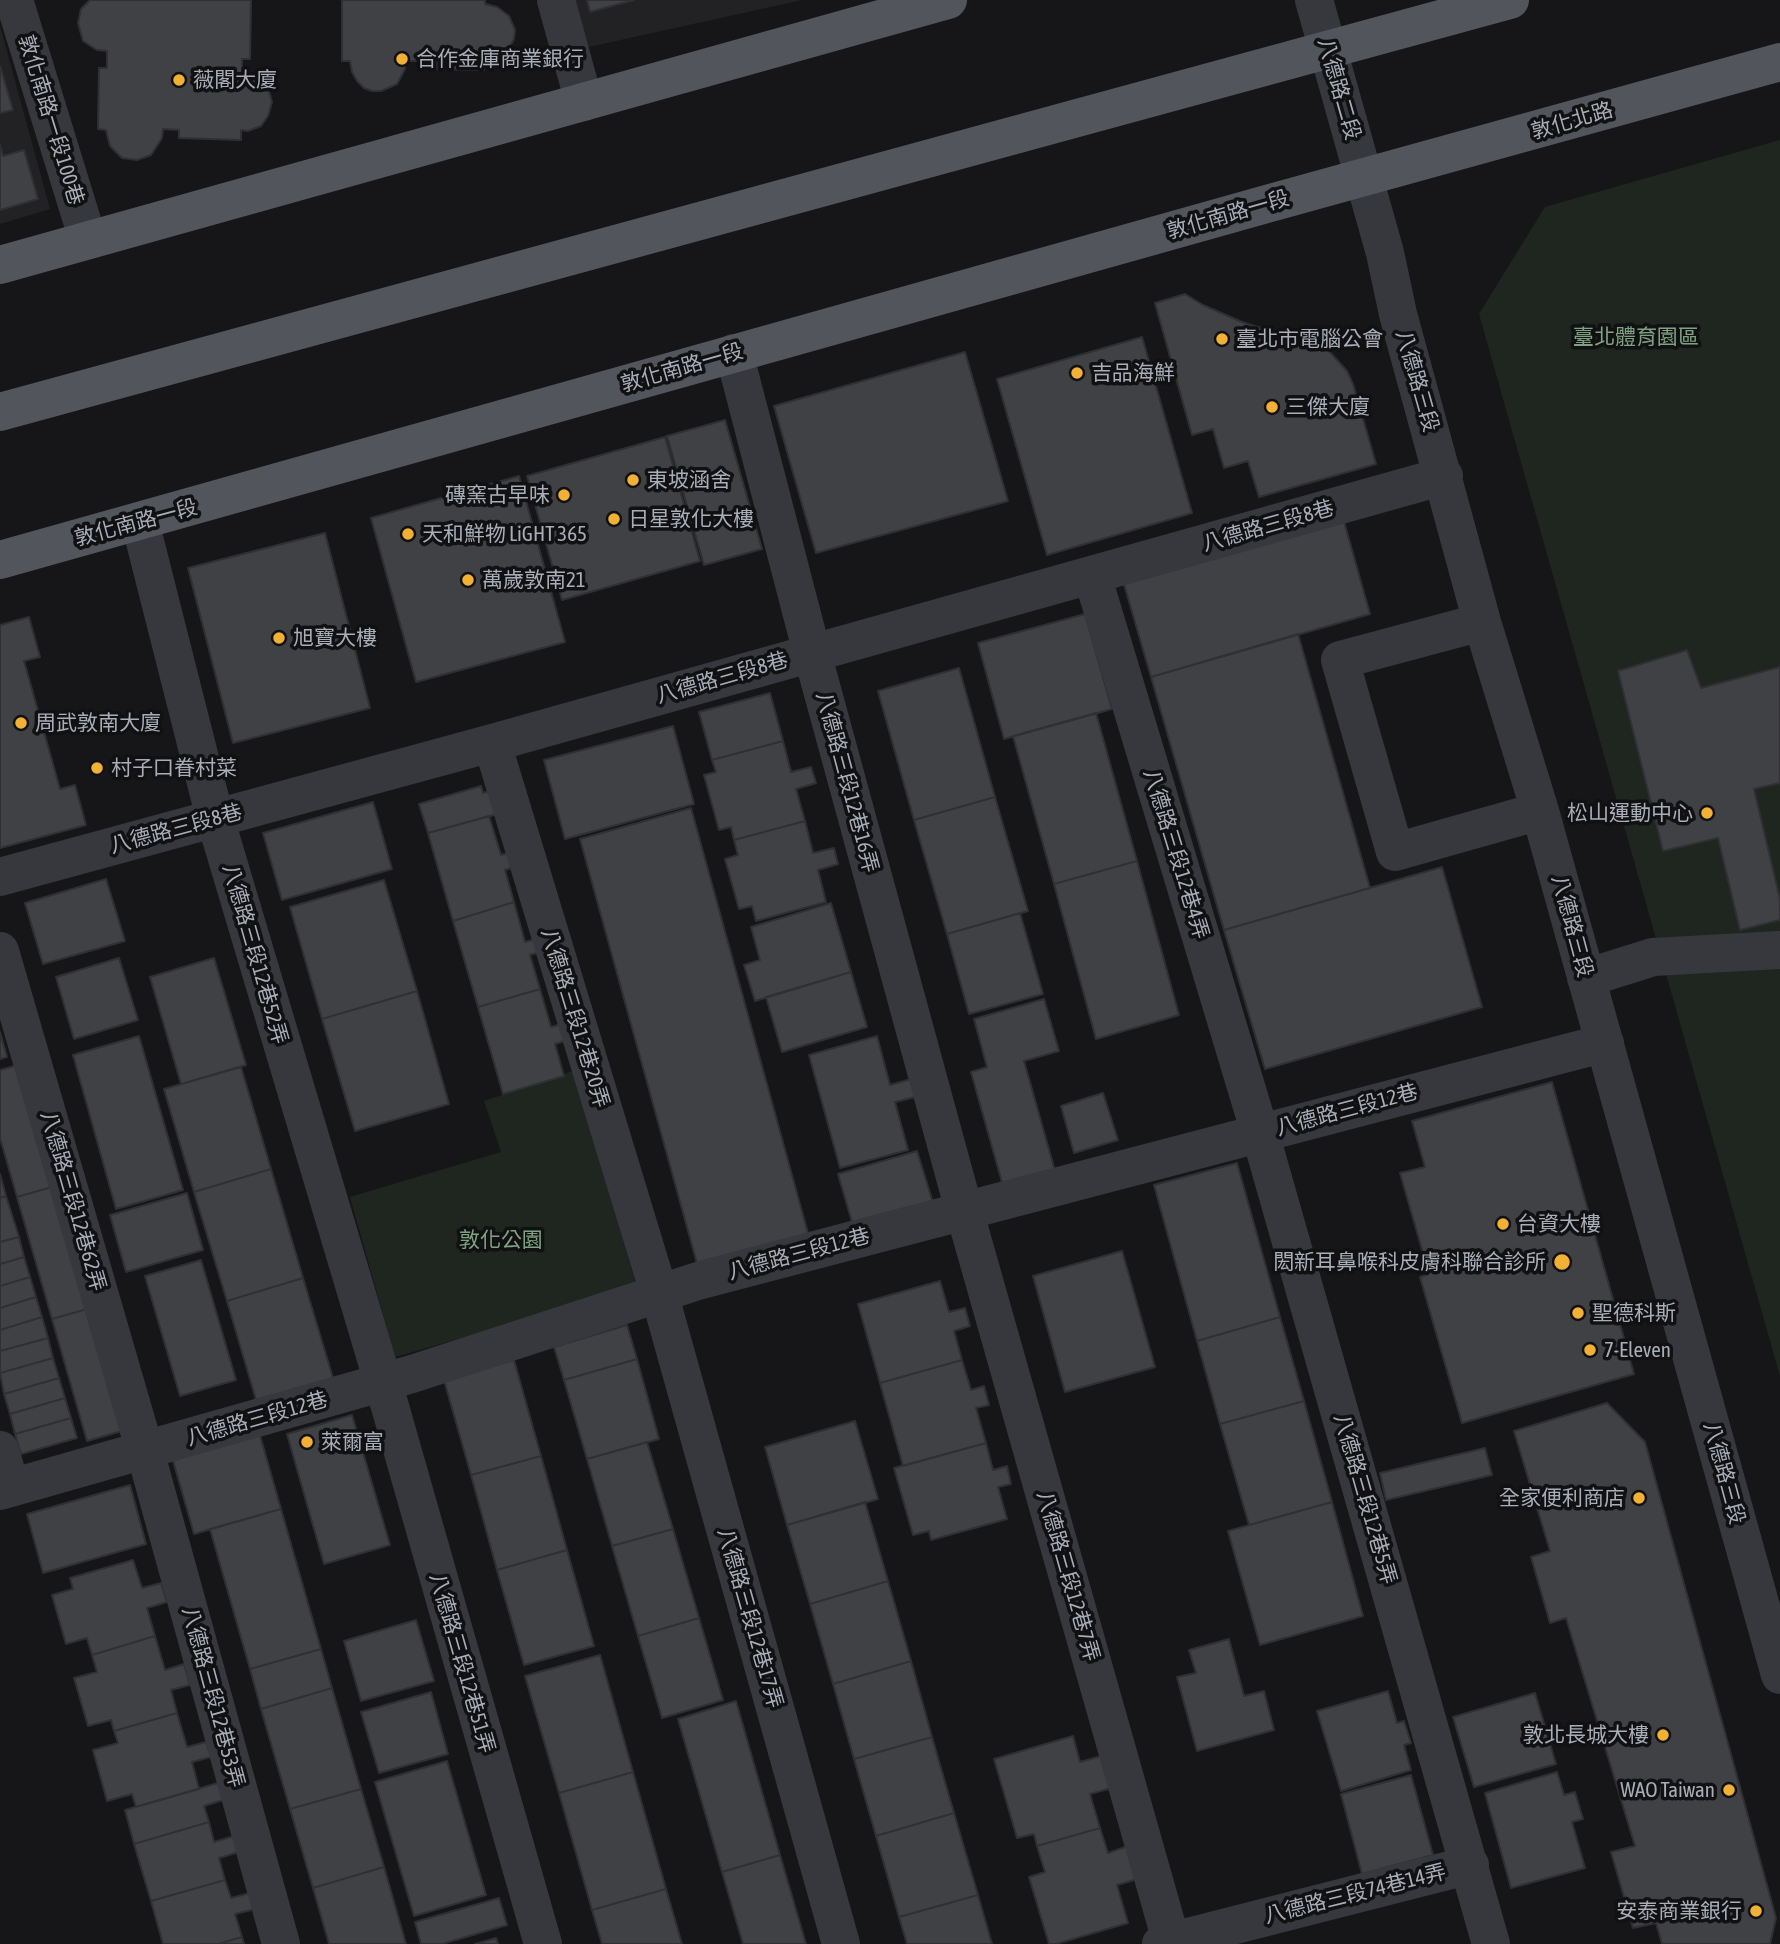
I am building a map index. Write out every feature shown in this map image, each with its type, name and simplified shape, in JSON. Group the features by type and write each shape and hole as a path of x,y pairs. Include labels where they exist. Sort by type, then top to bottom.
{"main road":[{"path":"0,265 947,0"},
{"path":"0,412 1510,0"},
{"name":"敦化北路","path":"1364,178 1780,62"},
{"name":"敦化南路一段","path":"0,560 1364,178"}],"street":[{"name":"敦化南路一段100巷","path":"14,0 88,240"},
{"path":"556,0 584,102"},
{"name":"八德路二段","path":"1314,0 1364,178"},
{"name":"八德路三段","path":"1364,178 1482,622 1540,811 1780,1675"},
{"name":"八德路三段12巷16弄","path":"734,354 812,653 964,1210"},
{"name":"八德路三段8巷","path":"0,877 492,743 1444,476"},
{"name":"八德路三段12巷52弄","path":"140,522 215,818 383,1382"},
{"name":"八德路三段12巷4弄","path":"1092,575 1260,1133"},
{"path":"1482,622 1340,660 1395,852 1540,811"},
{"name":"八德路三段12巷20弄","path":"492,743 659,1293"},
{"name":"八德路三段12巷62弄","path":"0,950 145,1451"},
{"path":"1586,978 1653,957 1780,950"},
{"name":"八德路三段12巷","path":"5,1489 412,1374 659,1293 964,1210 1605,1043"},
{"name":"八德路三段12巷5弄","path":"1260,1133 1470,1865"},
{"name":"八德路三段12巷7弄","path":"964,1210 1168,1943"},
{"name":"八德路三段12巷17弄","path":"659,1293 841,1944"},
{"name":"八德路三段12巷51弄","path":"383,1382 542,1944"},
{"path":"0,1450 5,1489"},
{"name":"八德路三段12巷53弄","path":"145,1451 281,1944"},
{"name":"八德路三段74巷14弄","path":"1168,1943 1470,1865 1491,1944"}],"shaded area":[{"path":"571,0 802,0 584,48"},
{"path":"0,26 50,209 0,224"}],"green space":[{"name":"臺北體育園區","path":"1780,140 1780,1376 1479,314 1545,207"},
{"name":"敦化公園","path":"573,1071 637,1288 395,1357 350,1197 501,1152 484,1101"}],"building":[{"name":"薇閣大廈","path":"90,0 251,0 250,59 242,59 242,75 256,78 268,88 272,102 268,116 261,126 248,131 241,130 241,140 179,138 179,130 163,129 162,138 151,155 137,160 122,158 110,146 106,130 98,129 99,68 107,68 107,51 97,50 83,41 78,23 81,9"},
{"path":"342,0 485,0 485,4 497,7 509,16 515,30 514,39 506,54 499,59 485,61 484,70 422,69 422,61 405,61 405,69 397,84 381,91 372,91 357,81 350,61 342,61"},
{"path":"587,0 634,0 590,12"},
{"path":"0,66 13,110 0,113"},
{"path":"0,145 3,156 24,150 38,199 0,210"},
{"name":"三傑大廈","path":"1185,294 1242,322 1304,336 1328,350 1347,371 1353,384 1376,464 1259,497 1248,461 1224,468 1213,429 1192,435 1155,303"},
{"path":"1142,337 1192,513 1047,555 997,379"},
{"path":"965,352 1008,501 816,553 774,406"},
{"path":"725,420 762,549 704,565 667,436"},
{"name":"日星敦化大樓","path":"665,437 700,561 562,600 527,476"},
{"name":"萬歲敦南21","path":"519,476 565,642 416,682 371,518"},
{"path":"1343,518 1370,614 1151,677 1123,581"},
{"name":"旭寶大樓","path":"325,533 370,708 233,743 188,568"},
{"path":"1085,614 1112,709 1004,739 978,643"},
{"name":"周武敦南大廈","path":"29,617 40,657 24,661 60,789 75,785 86,825 0,848 0,625"},
{"path":"1298,634 1370,888 1224,930 1151,677"},
{"name":"松山運動中心","path":"1687,650 1701,688 1780,667 1780,783 1754,789 1780,899 1780,920 1740,930 1718,838 1663,851 1618,671"},
{"path":"959,668 995,797 914,820 878,691"},
{"path":"770,693 783,741 712,760 699,712"},
{"path":"1096,713 1137,861 1054,884 1013,736"},
{"path":"673,726 694,804 565,839 544,760"},
{"path":"783,741 791,772 811,767 816,783 796,789 805,821 734,840 731,827 719,830 704,775 716,772 712,760"},
{"path":"481,786 483,793 494,790 501,813 428,833 419,804"},
{"path":"995,797 1028,911 947,934 914,820"},
{"path":"373,802 392,869 282,900 263,833"},
{"path":"691,808 809,1237 698,1267 580,839"},
{"path":"489,816 501,855 520,850 524,864 505,870 514,902 453,921 428,833"},
{"path":"805,821 813,853 834,848 838,864 818,870 826,902 756,921 752,906 739,909 725,859 738,855 734,840"},
{"path":"1137,861 1179,1015 1096,1039 1054,884"},
{"path":"1442,867 1482,1007 1265,1069 1224,930"},
{"path":"106,879 125,941 43,964 25,903"},
{"path":"384,880 417,991 322,1019 290,907"},
{"path":"514,902 525,942 546,936 550,949 530,955 540,989 478,1007 453,921"},
{"path":"831,903 851,972 755,1001 744,965 760,960 751,927"},
{"path":"1020,913 1043,994 969,1014 947,934"},
{"path":"119,958 138,1020 74,1039 56,977"},
{"path":"214,958 246,1065 181,1084 150,977"},
{"path":"851,972 867,1027 782,1052 766,997"},
{"path":"540,989 551,1027 569,1022 574,1038 555,1044 564,1076 503,1094 478,1007"},
{"path":"417,991 449,1104 355,1131 322,1019"},
{"path":"1044,999 1059,1051 1024,1061 1055,1171 1003,1186 971,1072 987,1067 974,1019"},
{"path":"0,1032 7,1057 0,1059"},
{"path":"139,1036 183,1190 116,1209 73,1055"},
{"path":"877,1036 890,1085 915,1078 919,1096 895,1102 908,1150 840,1168 809,1055"},
{"path":"18,1065 52,1187 17,1197 0,1138 0,1070"},
{"path":"241,1067 271,1169 194,1192 164,1089"},
{"name":"台資大樓","path":"1552,1082 1634,1374 1462,1423 1420,1277 1429,1274 1400,1173 1425,1167 1412,1121"},
{"path":"1103,1093 1118,1140 1074,1153 1061,1106"},
{"path":"917,1151 934,1206 854,1229 838,1174"},
{"path":"1237,1163 1280,1317 1197,1341 1154,1185"},
{"path":"271,1169 303,1278 227,1301 194,1192"},
{"path":"0,1174 6,1196 0,1198"},
{"path":"52,1187 87,1309 52,1319 17,1197"},
{"path":"187,1193 203,1250 126,1272 110,1215"},
{"path":"6,1196 19,1237 0,1242 0,1198"},
{"path":"19,1237 24,1257 0,1264 0,1242"},
{"path":"1122,1251 1155,1367 1065,1392 1033,1276"},
{"path":"24,1257 30,1277 0,1286 0,1264"},
{"path":"201,1260 236,1380 180,1396 145,1276"},
{"path":"30,1277 36,1297 0,1308 0,1286"},
{"path":"303,1278 336,1388 259,1410 227,1301"},
{"path":"940,1281 949,1312 965,1308 970,1326 954,1331 962,1360 880,1383 858,1304"},
{"path":"36,1297 42,1317 0,1330 0,1308"},
{"path":"87,1309 122,1431 87,1441 52,1319"},
{"path":"42,1317 48,1338 0,1351 0,1330"},
{"path":"1280,1317 1304,1401 1220,1424 1197,1341"},
{"path":"627,1325 637,1359 564,1380 554,1347"},
{"path":"48,1338 53,1358 0,1373 0,1351"},
{"path":"53,1358 59,1378 4,1394 0,1373"},
{"path":"637,1359 659,1439 587,1459 564,1380"},
{"path":"514,1360 541,1456 471,1475 444,1380"},
{"path":"962,1360 971,1390 984,1386 989,1405 976,1408 986,1443 903,1466 880,1383"},
{"path":"59,1378 65,1398 10,1414 4,1394"},
{"path":"65,1398 71,1418 15,1434 10,1414"},
{"path":"1304,1401 1332,1502 1249,1525 1220,1424"},
{"name":"敦北長城大樓","path":"1607,1403 1645,1442 1776,1918 1770,1944 1662,1944 1656,1923 1633,1928 1611,1852 1635,1846 1566,1618 1550,1623 1531,1557 1550,1551 1514,1431"},
{"path":"352,1415 390,1545 324,1564 287,1434"},
{"path":"71,1418 77,1438 21,1454 15,1434"},
{"path":"855,1421 878,1499 787,1525 765,1447"},
{"path":"259,1432 281,1509 194,1534 172,1457"},
{"path":"647,1442 673,1529 612,1546 587,1459"},
{"path":"986,1443 993,1470 1007,1466 1011,1484 998,1487 1007,1519 931,1540 929,1531 913,1535 894,1468"},
{"path":"1485,1448 1492,1475 1386,1500 1380,1473"},
{"path":"541,1456 567,1550 497,1570 471,1475"},
{"path":"130,1485 146,1544 43,1573 27,1514"},
{"path":"865,1502 888,1581 810,1604 787,1525"},
{"path":"1332,1502 1363,1616 1260,1645 1228,1531"},
{"path":"281,1509 321,1649 250,1669 210,1529"},
{"path":"673,1529 699,1618 638,1636 612,1546"},
{"path":"567,1550 594,1646 524,1665 497,1570"},
{"path":"133,1560 142,1588 161,1583 167,1602 147,1608 155,1636 92,1655 87,1638 66,1644 52,1595 73,1589 70,1578"},
{"path":"888,1581 911,1661 833,1684 810,1604"},
{"path":"699,1618 723,1700 662,1718 638,1636"},
{"path":"416,1620 434,1681 361,1701 344,1641"},
{"path":"155,1636 165,1670 184,1664 190,1685 171,1690 177,1713 114,1731 111,1720 88,1726 74,1678 97,1672 92,1655"},
{"path":"1229,1639 1244,1696 1264,1691 1274,1730 1197,1751 1177,1677 1196,1673 1189,1650"},
{"path":"321,1649 332,1688 261,1709 250,1669"},
{"path":"600,1655 633,1772 559,1793 525,1676"},
{"path":"911,1661 932,1737 854,1759 833,1684"},
{"path":"332,1688 361,1789 290,1809 261,1709"},
{"path":"1388,1691 1397,1723 1404,1721 1411,1743 1404,1745 1411,1770 1341,1791 1317,1711"},
{"path":"431,1692 448,1754 379,1773 361,1712"},
{"path":"1535,1693 1556,1764 1474,1787 1453,1717"},
{"path":"736,1701 780,1855 722,1872 678,1719"},
{"path":"177,1713 187,1747 206,1742 211,1757 192,1762 199,1789 136,1807 132,1794 107,1801 93,1750 118,1743 114,1731"},
{"path":"1073,1736 1080,1762 1105,1755 1115,1787 1090,1794 1100,1828 1037,1846 1034,1834 1017,1838 994,1759"},
{"path":"932,1737 954,1813 876,1836 854,1759"},
{"path":"447,1761 486,1895 414,1916 375,1782"},
{"path":"633,1772 666,1889 592,1910 559,1793"},
{"path":"1557,1772 1564,1795 1575,1792 1583,1819 1572,1822 1585,1868 1511,1888 1485,1793"},
{"path":"1411,1775 1433,1855 1362,1874 1341,1794"},
{"path":"218,1783 223,1800 204,1806 209,1822 134,1844 125,1810"},
{"path":"361,1789 384,1867 313,1888 290,1809"},
{"path":"954,1813 978,1895 899,1917 876,1836"},
{"path":"209,1822 214,1842 234,1836 239,1852 219,1858 225,1880 151,1901 134,1844"},
{"path":"1100,1828 1108,1853 1131,1845 1141,1878 1117,1885 1128,1923 1049,1944 1029,1877 1045,1872 1037,1846"},
{"path":"780,1855 806,1944 743,1944 722,1872"},
{"path":"384,1867 406,1944 329,1944 313,1888"},
{"path":"225,1880 231,1898 250,1893 255,1909 235,1914 242,1937 218,1944 163,1944 151,1901"},
{"path":"666,1889 682,1944 602,1944 592,1910"},
{"path":"978,1895 992,1944 907,1944 899,1917"},
{"path":"499,1898 507,1925 442,1944 421,1944 415,1922"},
{"path":"242,1937 244,1944 218,1944"},
{"path":"496,1938 498,1944 475,1944"}],"place":[{"name":"合作金庫商業銀行","path":"402,59"},
{"name":"薇閣大廈","path":"179,80"},
{"name":"臺北市電腦公會","path":"1222,339"},
{"name":"吉品海鮮","path":"1077,373"},
{"name":"三傑大廈","path":"1272,407"},
{"name":"東坡涵舍","path":"633,480"},
{"name":"磚窯古早味","path":"564,495"},
{"name":"日星敦化大樓","path":"614,519"},
{"name":"天和鮮物 LiGHT 365","path":"408,534"},
{"name":"萬歲敦南21","path":"468,580"},
{"name":"旭寶大樓","path":"279,638"},
{"name":"周武敦南大廈","path":"21,723"},
{"name":"村子口眷村菜","path":"97,768"},
{"name":"松山運動中心","path":"1707,813"},
{"name":"台資大樓","path":"1503,1224"},
{"name":"閎新耳鼻喉科皮膚科聯合診所","path":"1562,1262"},
{"name":"聖德科斯","path":"1578,1313"},
{"name":"7-Eleven","path":"1590,1350"},
{"name":"萊爾富","path":"307,1442"},
{"name":"全家便利商店","path":"1639,1498"},
{"name":"敦北長城大樓","path":"1663,1735"},
{"name":"WAO Taiwan","path":"1729,1790"},
{"name":"安泰商業銀行","path":"1756,1911"}]}
